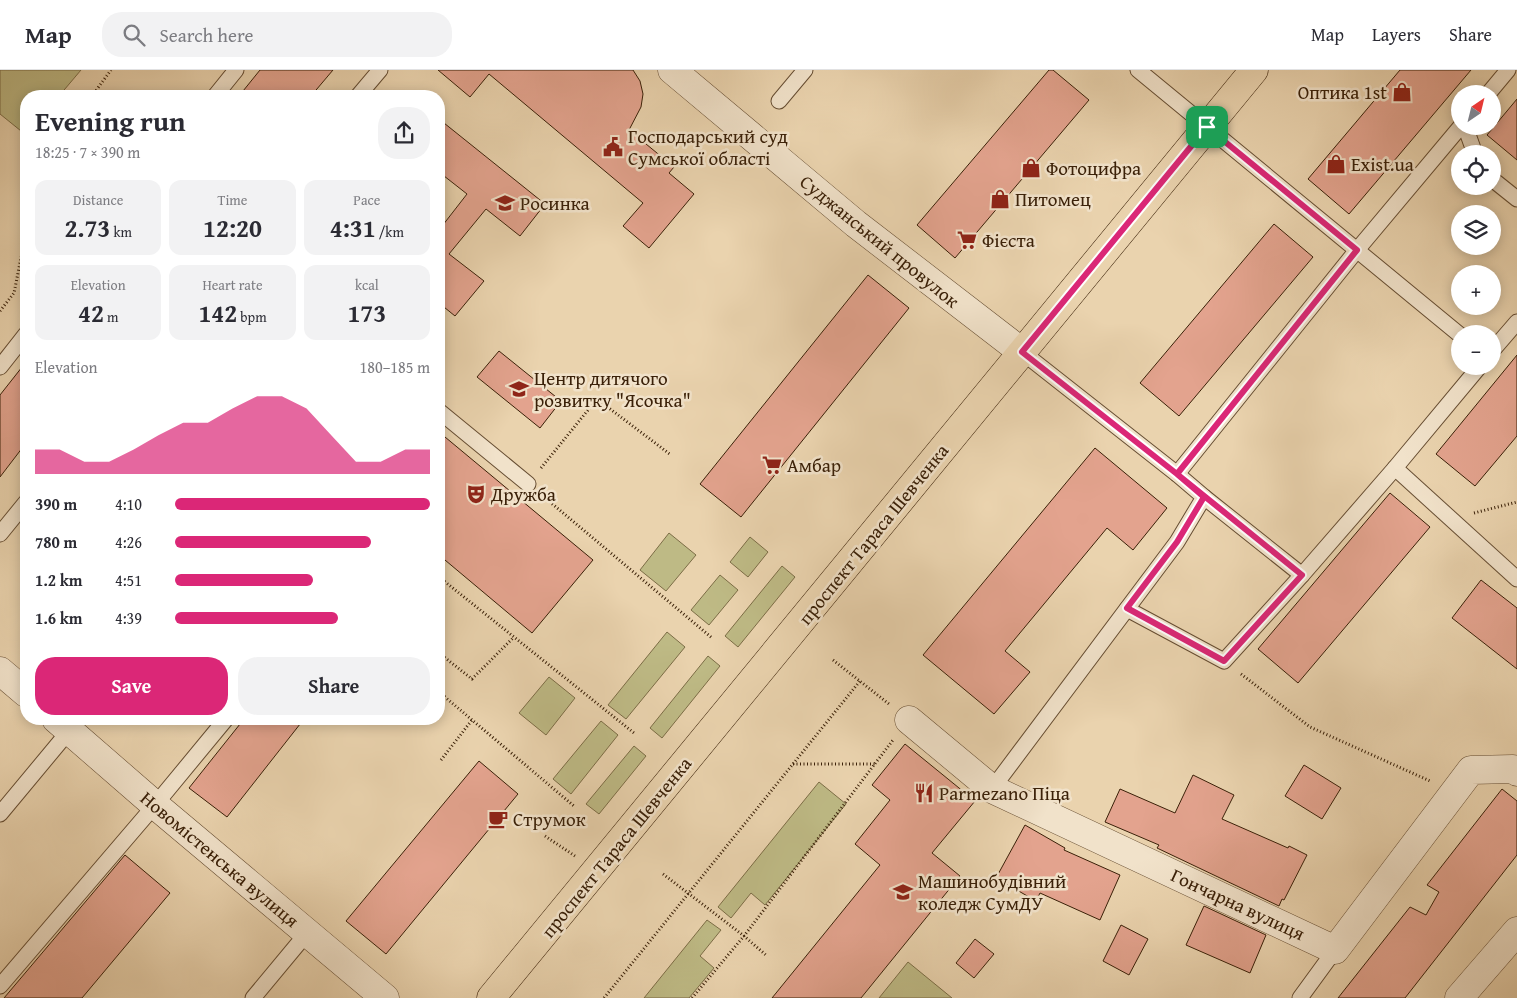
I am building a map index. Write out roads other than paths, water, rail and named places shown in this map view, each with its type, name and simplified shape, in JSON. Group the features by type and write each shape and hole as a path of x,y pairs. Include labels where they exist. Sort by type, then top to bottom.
{"main road":[{"name":"проспект Тараса Шевченка","path":"491,998 1254,70"}],"street":[{"name":"Суджанський провулок","path":"672,70 856,224 1022,352"},
{"path":"0,671 20,688"},
{"name":"Гончарна вулиця","path":"909,720 992,789 1336,950"},
{"name":"Новомістенська вулиця","path":"70,725 155,805 386,998"},
{"path":"1336,950 1471,770 1513,769 1517,772"},
{"path":"1458,998 1517,931"}],"lane":[{"path":"220,90 236,70"},
{"path":"363,90 380,70"},
{"path":"779,101 805,70"},
{"path":"1138,70 1451,328"},
{"path":"1496,85 1508,70"},
{"path":"1177,474 1357,250 1453,135"},
{"path":"1501,186 1517,199"},
{"path":"1501,341 1517,322"},
{"path":"0,367 20,342"},
{"path":"1022,352 1302,575"},
{"path":"1127,608 1224,661 1395,468 1472,375"},
{"path":"445,416 528,484"},
{"path":"1395,468 1517,579"},
{"path":"992,789 1177,542 1204,497"},
{"path":"0,534 20,509"},
{"path":"0,814 67,725"},
{"path":"0,986 221,725"},
{"path":"253,998 307,933"},
{"path":"1300,998 1336,950"}],"place":[{"name":"Оптика 1st","path":"1402,92"},
{"name":"Господарський суд Сумської області","path":"613,147"},
{"name":"Exist.ua","path":"1336,164"},
{"name":"Фотоцифра","path":"1031,168"},
{"name":"Питомец","path":"1000,199"},
{"name":"Росинка","path":"505,203"},
{"name":"Фієста","path":"967,240"},
{"name":"Центр дитячого розвитку \"Ясочка\"","path":"519,389"},
{"name":"Амбар","path":"772,465"},
{"name":"Дружба","path":"476,494"},
{"name":"Parmezano Піца","path":"924,793"},
{"name":"Струмок","path":"498,819"},
{"name":"Машинобудівний коледж СумДУ","path":"903,892"}]}
